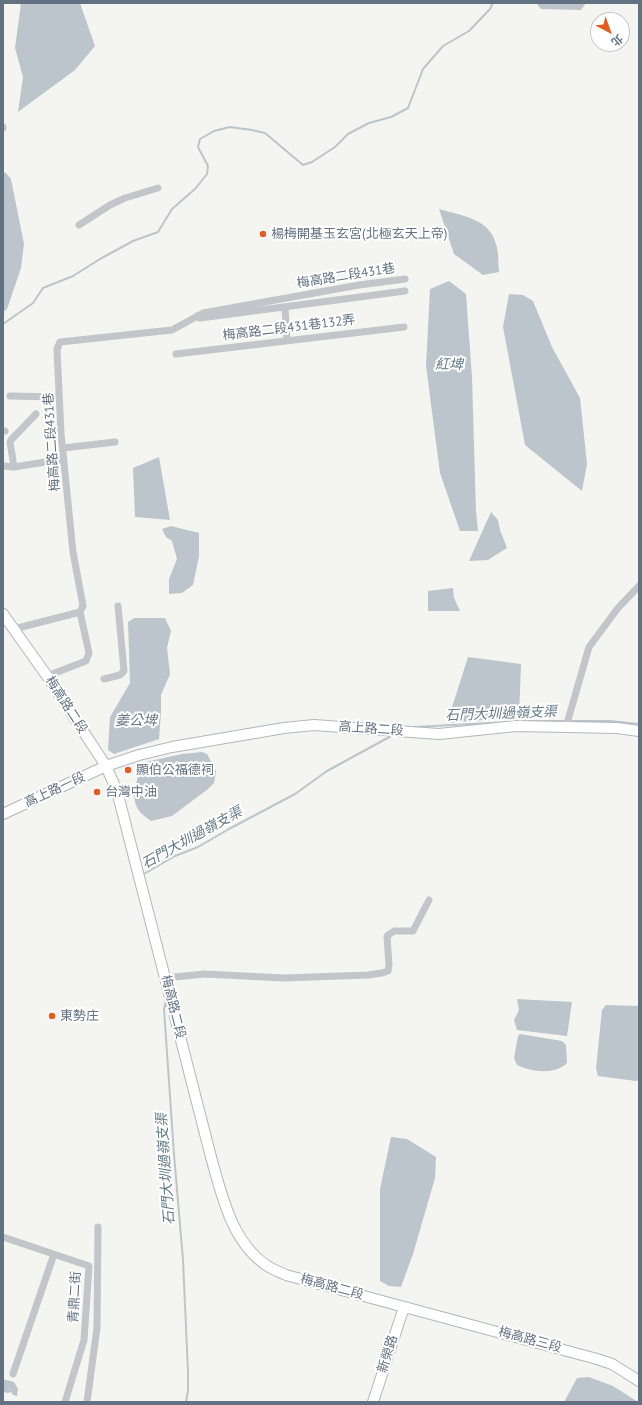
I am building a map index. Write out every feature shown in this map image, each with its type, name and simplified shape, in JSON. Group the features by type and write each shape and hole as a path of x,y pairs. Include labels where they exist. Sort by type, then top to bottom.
{"street":[{"path":"79,225 110,205 125,198 158,188"},
{"name":"梅高路二段431巷","path":"47,676 86,661 89,653 80,612 83,606 73,552 60,427 57,349 60,342 172,330 203,313 231,307 405,279"},
{"name":"梅高路二段431巷","path":"197,316 200,318 285,308 404,291"},
{"path":"285,308 287,340"},
{"name":"梅高路二段431巷132弄","path":"176,354 404,326"},
{"path":"10,396 59,397"},
{"path":"14,467 10,444 11,440 36,414"},
{"path":"63,448 115,442"},
{"path":"3,466 14,467 64,459"},
{"path":"567,723 589,647 618,608 639,586"},
{"path":"104,679 120,675 124,671 118,606"},
{"path":"14,629 80,612"},
{"name":"梅高路二段","path":"3,614 47,676 106,766 118,791 168,977 169,992 209,1150 226,1209 243,1242 269,1267 286,1275 416,1310"},
{"name":"高上路二段","path":"106,766 139,755 172,747 284,728 314,725 439,734 516,726 567,723 639,731"},
{"name":"高上路一段","path":"3,814 106,766"},
{"path":"168,977 205,974 284,978 368,975 382,973 388,971 389,965 387,936 394,931 413,932 429,900"},
{"path":"87,1402 97,1328 98,1227"},
{"name":"青鼎二街","path":"3,1237 89,1266 84,1340 66,1402"},
{"path":"13,1374 54,1254"},
{"name":"新榮路","path":"373,1402 404,1306"},
{"name":"梅高路三段","path":"416,1310 598,1359 612,1364 639,1381"}],"water":[{"path":"21,3 80,3 95,46 75,70 18,112 23,77 15,48"},
{"path":"536,3 586,3 581,10 541,9"},
{"path":"5,172 11,179 24,244 21,268 7,309 3,312 3,175"},
{"path":"439,209 474,219 487,229 492,235 497,247 499,272 483,275 454,254"},
{"name":"紅埤","path":"449,281 466,294 472,377 476,512 478,531 460,531 440,473 426,366 430,289"},
{"path":"509,294 523,295 533,301 552,347 580,398 587,464 582,491 525,445 503,327"},
{"path":"159,457 170,520 135,517 133,468"},
{"path":"491,512 498,520 507,548 488,560 469,561"},
{"path":"171,526 199,533 199,556 193,585 182,593 169,594 169,579 177,559 172,541 166,537 162,529"},
{"path":"453,588 454,598 460,611 428,611 428,591"},
{"name":"姜公埤","path":"134,618 165,618 171,631 167,648 170,674 161,695 159,739 114,754 108,750 110,717 130,683 128,622"},
{"path":"468,657 521,664 519,717 447,723"},
{"name":"姜公埤","path":"202,752 207,754 216,771 214,783 172,816 151,821 143,815 138,809 134,796 141,763 182,754"},
{"path":"517,999 572,1002 567,1036 517,1030 514,1020 519,1010"},
{"path":"606,1005 639,1006 639,1080 636,1081 598,1076 596,1068 602,1010"},
{"path":"520,1034 562,1041 566,1045 567,1063 562,1067 550,1071 536,1071 517,1065 514,1058 518,1036"},
{"path":"391,1137 407,1139 436,1157 435,1178 413,1254 401,1287 389,1286 380,1281 380,1189"},
{"path":"589,1377 613,1386 638,1402 564,1402 577,1378"},
{"path":"3,1379 14,1382 18,1389 17,1396 13,1395 11,1392 3,1392"}],"waterway":[{"path":"3,324 33,303 43,288 73,276 133,241 158,232 172,209 195,189 207,174 208,166 198,147 200,139 214,131 230,127 252,130 265,133 303,165 312,162 335,147 348,134 369,123 391,117 408,108 423,69 443,46 469,31 490,9 493,3"},
{"name":"石門大圳過嶺支渠","path":"519,721 565,721"},
{"name":"石門大圳過嶺支渠","path":"569,721 610,721 639,724"},
{"name":"石門大圳過嶺支渠","path":"414,727 511,722"},
{"name":"石門大圳過嶺支渠","path":"142,875 175,856 198,847 295,794 327,771 393,735"},
{"name":"石門大圳過嶺支渠","path":"166,1001 164,1009 183,1260 188,1372 186,1402"}],"place":[{"name":"楊梅開基玉玄宮(北極玄天上帝)","path":"263,234"},
{"name":"顯伯公福德祠","path":"128,770"},
{"name":"台灣中油","path":"97,792"},
{"name":"東勢庄","path":"52,1016"}]}
